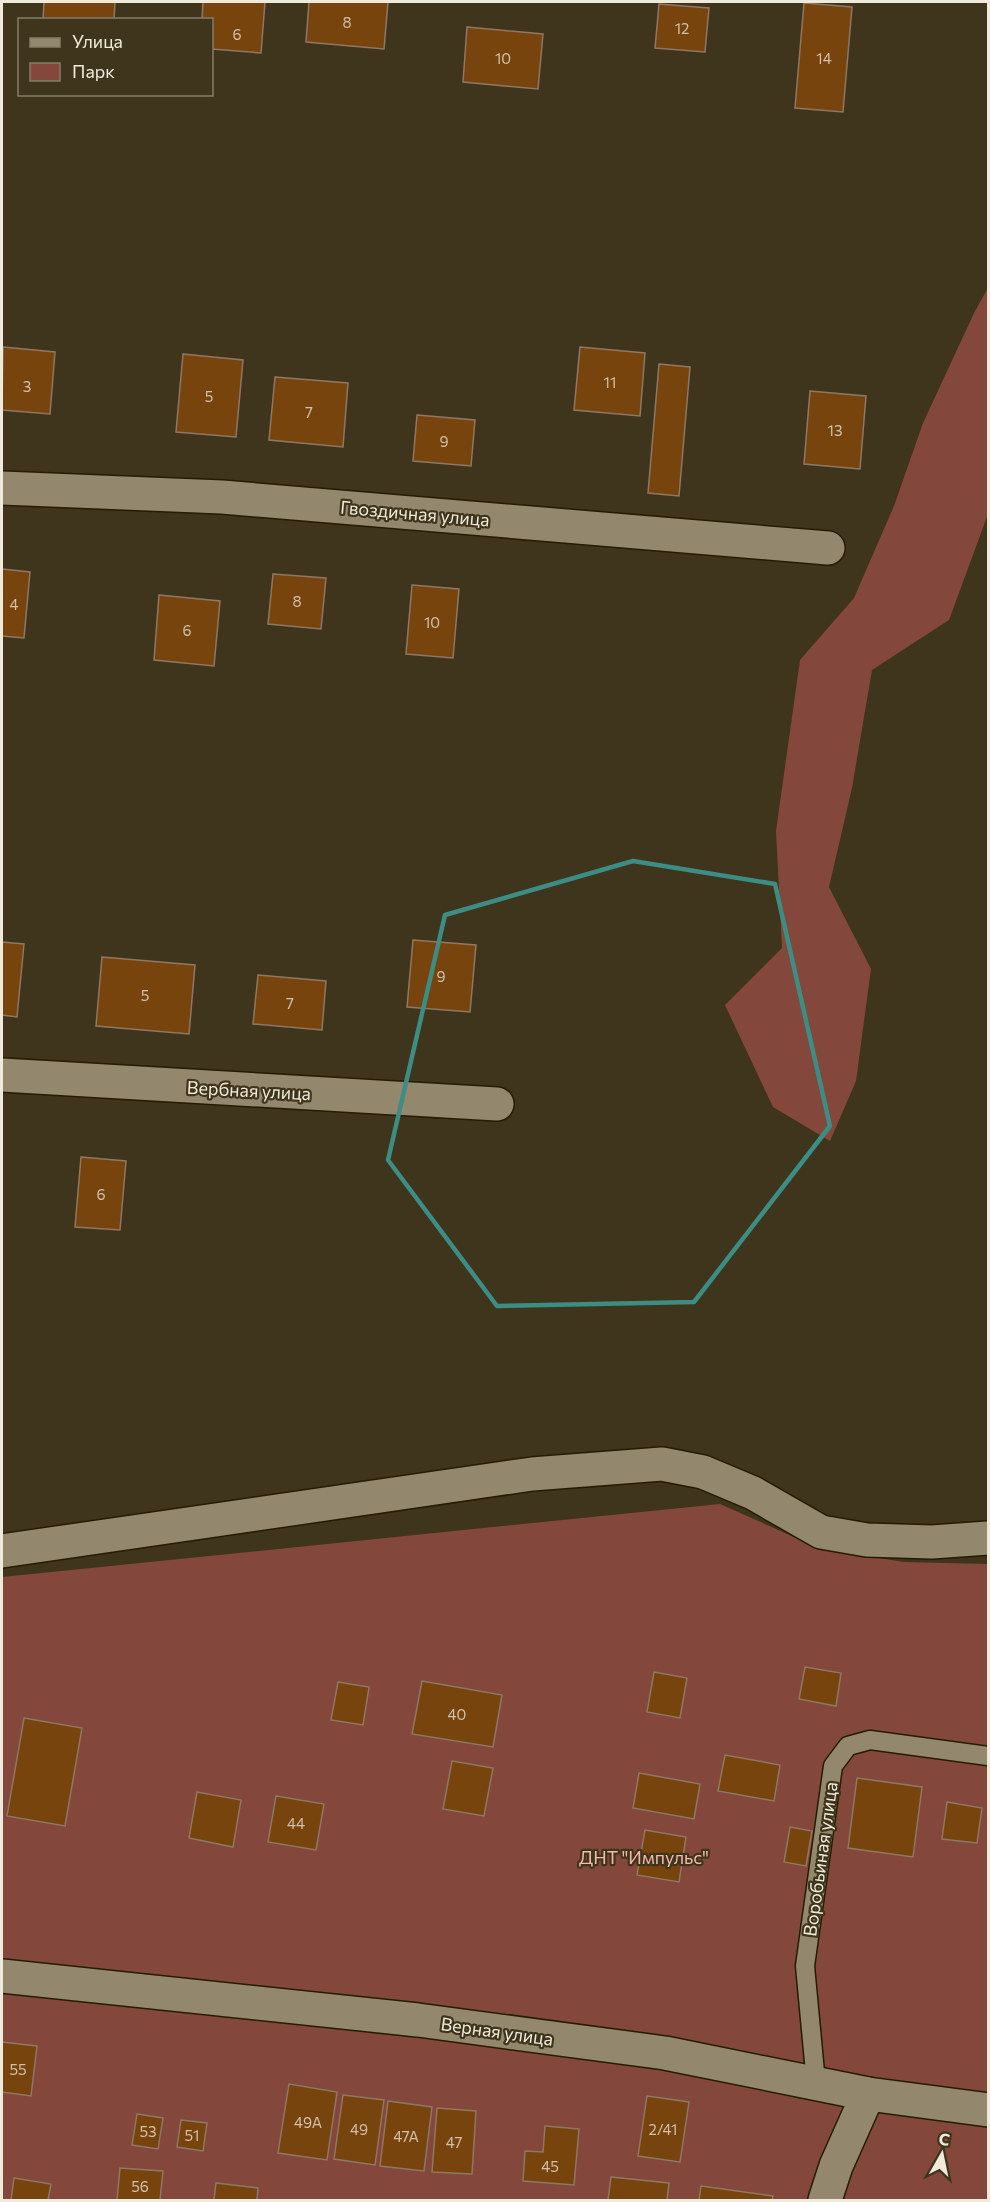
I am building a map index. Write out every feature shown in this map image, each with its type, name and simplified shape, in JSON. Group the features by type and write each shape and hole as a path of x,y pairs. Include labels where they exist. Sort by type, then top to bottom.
{"street":[{"name":"Гвоздичная улица","path":"2,488 222,496 828,548"},
{"name":"Вербная улица","path":"2,1075 497,1104"},
{"path":"2,1551 532,1474 662,1464 704,1472 753,1493 821,1532 867,1540 911,1542 988,1538"},
{"name":"Верная улица","path":"2,1976 418,2020 665,2053 868,2094 988,2110"},
{"path":"825,2200 836,2166 868,2094"}],"lane":[{"name":"Воробьиная улица","path":"816,2083 805,1966 833,1766 848,1746 870,1740 988,1756"}],"highlighted area":[{"path":"633,861 775,884 830,1126 694,1302 497,1306 388,1160 445,915"}],"green space":[{"path":"988,288 988,514 949,620 872,670 852,788 829,887 871,969 856,1081 830,1141 773,1107 725,1005 782,948 776,831 800,660 854,598 894,506 923,423"},
{"name":"ДНТ \"Импульс\"","path":"720,1504 821,1549 904,1562 988,1564 988,2200 2,2200 2,1577"}],"building":[{"path":"44,2 115,2 114,18 43,18"},
{"path":"203,2 265,2 261,53 213,49 213,18 202,18"},
{"path":"309,2 388,2 384,49 306,42"},
{"path":"804,3 852,7 843,112 795,108"},
{"path":"659,4 709,8 705,52 655,48"},
{"path":"467,27 543,34 538,89 463,82"},
{"path":"3,347 55,352 50,414 2,410"},
{"path":"580,347 645,353 640,416 574,410"},
{"path":"183,354 243,360 236,437 176,432"},
{"path":"659,364 690,367 679,496 648,493"},
{"path":"275,377 348,383 343,447 269,440"},
{"path":"810,391 866,396 860,469 804,464"},
{"path":"417,415 475,420 471,466 413,461"},
{"path":"2,569 30,572 24,638 2,636"},
{"path":"273,574 326,578 321,629 268,624"},
{"path":"412,585 459,589 453,658 406,654"},
{"path":"159,595 220,601 214,666 154,660"},
{"path":"413,940 476,945 470,1012 407,1007"},
{"path":"2,942 24,944 17,1017 2,1015"},
{"path":"102,957 195,965 189,1034 96,1026"},
{"path":"258,975 326,981 322,1030 253,1024"},
{"path":"81,1157 126,1161 120,1230 75,1227"},
{"path":"805,1667 841,1673 836,1706 799,1699"},
{"path":"654,1672 687,1678 680,1718 647,1712"},
{"path":"422,1681 502,1695 493,1747 412,1734"},
{"path":"338,1682 369,1687 363,1725 331,1720"},
{"path":"24,1718 82,1728 65,1826 7,1816"},
{"path":"725,1755 780,1765 774,1801 718,1791"},
{"path":"452,1761 493,1768 484,1816 443,1809"},
{"path":"639,1773 700,1784 694,1819 633,1808"},
{"path":"857,1778 922,1787 913,1857 848,1848"},
{"path":"197,1792 241,1800 233,1847 189,1838"},
{"path":"276,1796 324,1804 316,1850 268,1842"},
{"path":"947,1802 982,1808 977,1843 942,1839"},
{"path":"790,1827 812,1831 806,1866 784,1862"},
{"path":"645,1830 686,1837 679,1882 637,1875"},
{"path":"2,2042 37,2046 31,2096 2,2092"},
{"path":"289,2084 337,2092 327,2160 278,2153"},
{"path":"343,2095 384,2100 375,2165 334,2159"},
{"path":"647,2096 689,2102 680,2162 638,2156"},
{"path":"388,2101 432,2107 424,2171 380,2166"},
{"path":"437,2108 476,2111 472,2174 432,2172"},
{"path":"137,2114 163,2118 158,2149 132,2145"},
{"path":"181,2120 207,2123 203,2151 177,2147"},
{"path":"545,2126 579,2129 574,2185 523,2181 525,2151 543,2152"},
{"path":"120,2168 163,2171 160,2200 117,2200"},
{"path":"611,2177 669,2183 667,2200 608,2200"},
{"path":"14,2178 51,2184 48,2200 11,2200"},
{"path":"216,2183 258,2188 257,2200 214,2200"},
{"path":"701,2186 773,2196 772,2200 699,2200"}]}
